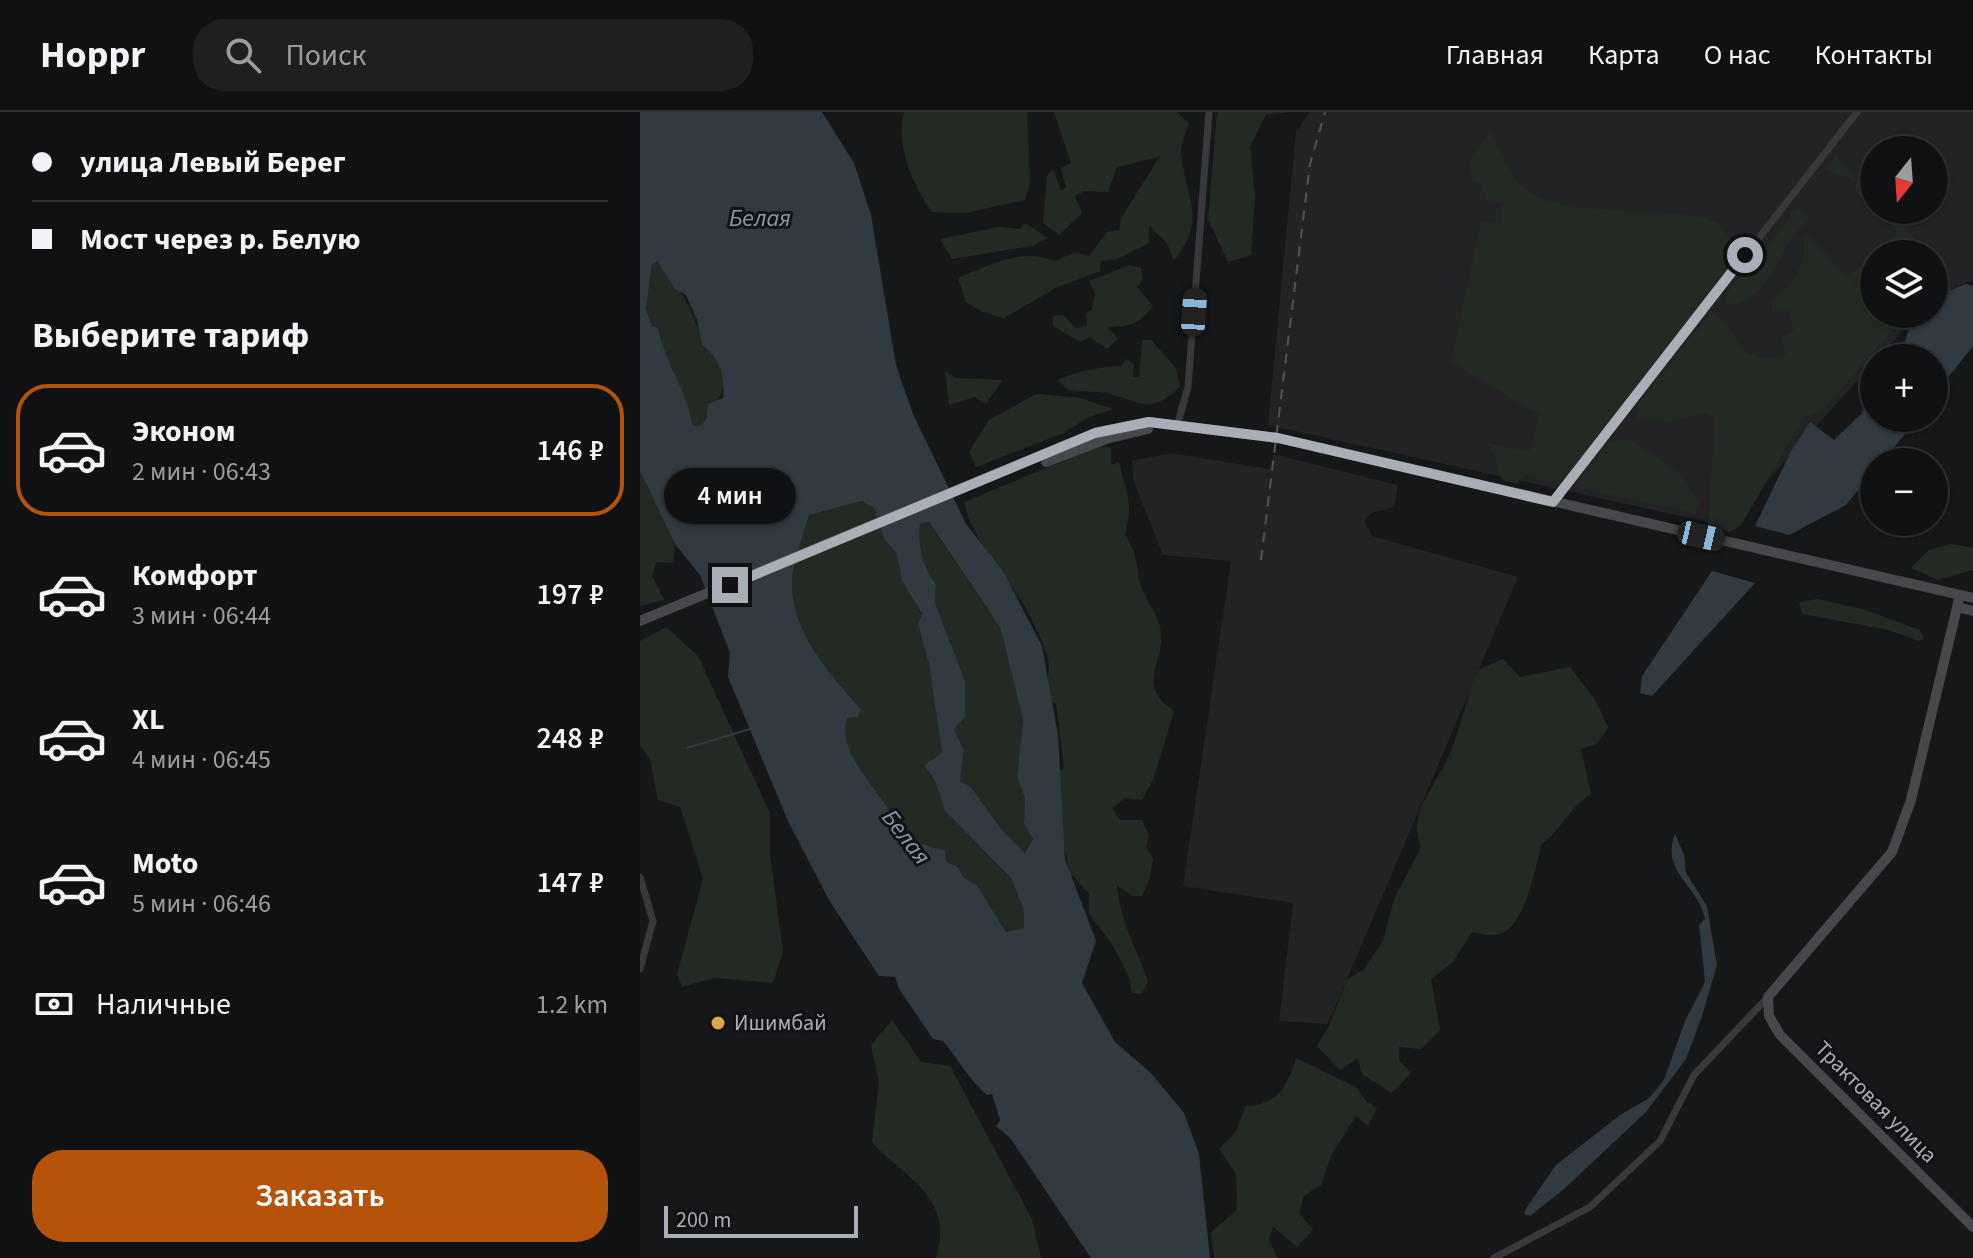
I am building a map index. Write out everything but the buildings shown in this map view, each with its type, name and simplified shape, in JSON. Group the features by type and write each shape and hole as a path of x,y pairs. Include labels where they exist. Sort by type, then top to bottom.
{"main road":[{"path":"643,619 1032,462 1095,433 1149,422 1178,423 1278,438 1973,598"},
{"path":"978,491 1106,439 1178,423"},
{"path":"1768,997 1892,852 1911,800 1960,595"},
{"path":"1957,607 1973,611"},
{"name":"Трактовая улица","path":"1768,997 1769,1016 1780,1035 1973,1227"}],"street":[{"path":"1178,423 1188,387 1209,112"},
{"path":"1553,502 1857,112"},
{"path":"640,877 653,921 640,969"},
{"path":"1494,1258 1590,1207 1660,1141 1694,1075 1768,997"}],"shaded area":[{"path":"904,112 1027,112 1030,182 1025,200 965,213 932,212 918,190 904,151"},
{"path":"1054,112 1177,112 1189,124 1181,150 1192,209 1190,232 1174,261 1167,243 1149,226 1149,243 1117,259 1101,261 1100,271 1056,288 1004,318 982,312 966,302 958,278 1018,257 1043,257 1055,261 1075,252 1089,256 1107,232 1119,230 1122,216 1160,157 1117,167 1108,192 1084,191 1075,196 1082,213 1059,235 1043,223 1047,176 1053,169 1061,191 1066,187 1061,168 1071,163"},
{"path":"1217,112 1292,112 1266,114 1250,147 1255,197 1251,255 1228,262 1208,219"},
{"path":"1310,112 1973,112 1973,280 1948,291 1948,240 1860,240 1860,328 1905,328 1891,344 1860,344 1860,378 1726,526 1268,425 1296,131"},
{"path":"1490,131 1516,179 1534,194 1573,206 1708,219 1723,229 1734,254 1721,286 1567,477 1558,483 1526,475 1516,484 1502,480 1495,456 1487,443 1529,452 1540,415 1451,362 1481,221 1501,224 1500,202 1486,202 1481,183 1472,180 1470,162"},
{"path":"1836,157 1860,182 1860,195 1855,193 1856,181 1824,169"},
{"path":"1799,209 1809,219 1789,243 1766,283 1743,301 1727,306 1724,298 1731,288 1785,225 1792,212"},
{"path":"1026,223 1047,238 1032,246 952,259 940,239 998,227 1020,229"},
{"path":"1889,224 1901,224 1916,240 1889,240 1897,233"},
{"path":"1805,233 1848,277 1860,266 1860,328 1895,328 1881,344 1860,344 1860,368 1822,411 1804,417 1741,525 1730,532 1708,526 1715,418 1704,413 1672,421 1637,420 1638,404 1711,313 1727,324 1743,351 1759,358 1786,355 1781,339 1794,331 1788,311 1772,312 1771,302 1790,285 1803,262"},
{"path":"657,260 685,300 702,345 714,356 724,376 721,394 701,426 693,426 658,328 652,327 646,309 652,263"},
{"path":"1130,265 1141,268 1143,279 1137,287 1153,306 1134,323 1108,327 1118,339 1107,349 1090,337 1080,342 1053,326 1053,316 1063,315 1076,328 1087,326 1086,313 1092,310 1095,294 1089,281"},
{"path":"1142,340 1151,340 1176,368 1180,387 1160,401 1144,404 1106,393 1068,390 1058,380 1088,370 1121,366 1126,359 1134,364 1133,377 1139,377"},
{"path":"945,371 956,378 1002,380 986,404 975,397 949,405"},
{"path":"1036,394 1080,398 1113,409 1089,417 1064,433 976,467 969,452 989,420"},
{"path":"1627,438 1680,474 1699,501 1695,513 1575,487 1607,444"},
{"path":"1100,446 1111,448 1111,465 1119,462 1129,504 1125,535 1133,550 1141,586 1161,633 1154,683 1162,701 1174,711 1153,780 1142,800 1125,798 1112,808 1120,820 1142,820 1149,836 1146,847 1153,858 1150,878 1142,896 1132,896 1117,885 1125,922 1148,981 1142,994 1132,993 1130,979 1112,944 1089,914 1089,894 1070,873 1065,849 1054,832 1051,779 1064,767 1056,704 1047,698 1049,667 1046,654 1021,600 975,532 964,502"},
{"path":"1171,453 1269,469 1273,454 1398,485 1394,507 1372,513 1364,520 1372,536 1518,577 1328,1024 1279,1021 1293,903 1183,886 1231,561 1163,555 1133,480 1132,461"},
{"path":"640,471 675,544 673,563 657,562 652,575 664,600 640,606"},
{"path":"862,501 874,508 884,540 896,552 902,581 922,615 918,624 929,664 942,753 924,765 935,781 945,811 1011,878 1024,910 1025,928 1006,932 977,885 964,878 958,867 946,861 945,850 915,840 897,827 888,807 857,765 847,741 847,717 858,717 861,709 816,654 799,622 792,578 809,515"},
{"path":"928,522 1000,627 1023,720 1017,777 1025,798 1024,824 1033,839 1025,853 1002,830 971,787 960,781 964,750 954,729 965,717 965,681 935,603 936,585 922,556 920,523"},
{"path":"1951,544 1973,548 1973,570 1938,580 1911,568 1929,550"},
{"path":"1818,599 1865,610 1920,630 1924,639 1918,641 1889,630 1802,614 1799,602"},
{"path":"666,627 698,656 770,813 770,854 783,952 773,983 714,978 682,987 677,974 703,879 680,807 658,800 650,759 640,746 640,641"},
{"path":"1503,659 1520,677 1570,667 1596,701 1608,727 1598,743 1581,749 1591,794 1542,844 1524,905 1512,925 1496,935 1472,932 1454,961 1431,980 1440,1030 1421,1049 1399,1047 1399,1060 1411,1073 1392,1093 1362,1074 1358,1058 1340,1070 1317,1046 1328,1028 1347,980 1364,969 1383,941 1394,899 1421,847 1417,835 1420,811 1449,755 1478,670"},
{"path":"892,1020 921,1062 950,1066 1032,1219 1041,1258 936,1258 939,1219 933,1204 924,1191 872,1142 879,1082 871,1045"},
{"path":"1296,1058 1356,1087 1366,1101 1377,1108 1368,1126 1356,1116 1332,1154 1321,1185 1304,1196 1299,1213 1313,1230 1297,1247 1273,1227 1269,1239 1277,1258 1214,1258 1211,1232 1237,1210 1236,1174 1219,1149 1235,1133 1246,1106 1266,1102 1280,1092"}],"water":[{"name":"Белая","path":"640,112 822,112 854,163 871,215 896,365 913,414 966,524 1003,571 1042,646 1058,735 1065,859 1096,941 1082,983 1115,1042 1151,1073 1184,1113 1199,1154 1210,1258 1091,1258 1011,1139 996,1126 1000,1120 992,1094 987,1095 974,1082 943,1041 933,1039 899,989 895,977 879,976 829,900 788,821 728,677 730,653 700,575 675,544 640,471","holes":["657,261 675,289 686,295 697,320 702,345 713,356 722,374 723,398 708,404 707,417 701,426 693,426 658,328 652,326 646,309 652,264","862,501 874,508 884,540 896,552 902,581 922,614 918,624 929,664 942,753 924,765 935,781 945,811 1011,878 1024,910 1024,928 1006,932 977,885 964,878 958,867 946,861 945,850 921,843 899,830 888,808 851,754 845,730 847,718 858,717 861,709 816,654 799,622 794,605 794,569 809,515","929,522 1000,627 1023,720 1017,777 1025,798 1024,824 1033,839 1025,853 1002,830 971,787 960,781 964,750 954,729 965,717 965,681 935,603 936,584 922,556 920,524"]},
{"path":"1966,284 1973,286 1973,346 1948,377 1948,344 1904,344 1910,328 1948,328 1948,291"},
{"path":"1860,415 1860,432 1907,432 1893,448 1860,448 1860,488 1846,505 1789,535 1755,526 1790,453 1810,422 1834,440"},
{"path":"1712,571 1755,583 1652,696 1640,693 1642,676"},
{"path":"1675,834 1684,855 1686,873 1707,906 1717,965 1686,1059 1646,1112 1564,1189 1530,1216 1524,1214 1556,1165 1620,1115 1649,1098 1664,1080 1685,1021 1705,982 1699,925 1705,919 1696,897 1676,869 1672,847"}],"waterway":[{"path":"687,748 750,729"}],"railway":[{"path":"1261,560 1310,164 1325,112"}],"place":[{"name":"Ишимбай","path":"718,1023"}],"route":[{"path":"730,585 1032,462 1095,433 1149,422 1178,423 1278,438 1553,502 1745,255"}]}
